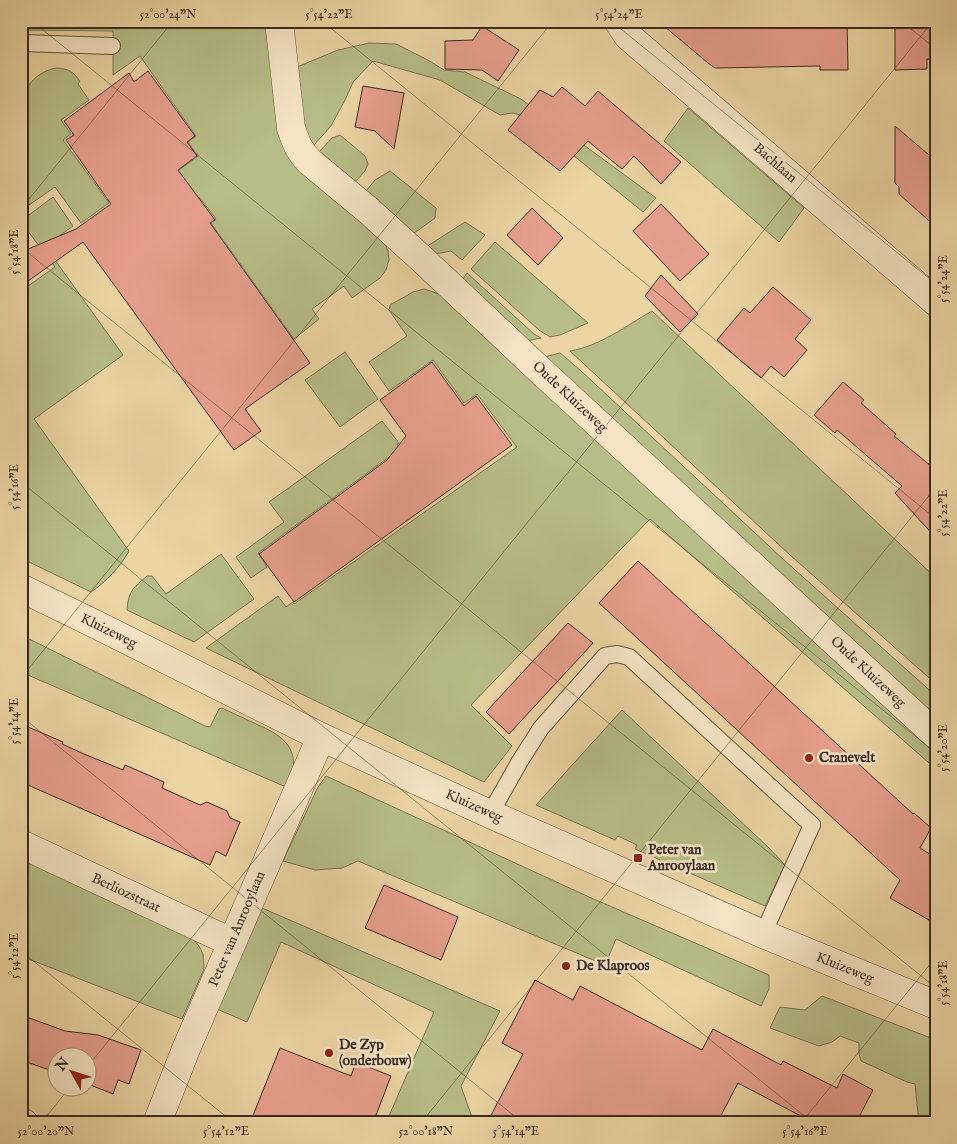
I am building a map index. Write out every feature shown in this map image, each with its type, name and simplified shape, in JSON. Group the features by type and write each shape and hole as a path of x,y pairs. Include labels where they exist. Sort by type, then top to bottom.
{"street":[{"name":"Oude Kluizeweg","path":"279,21 291,128 301,153 368,210 936,735"},
{"name":"Bachlaan","path":"618,21 628,36 936,302"},
{"name":"Kluizeweg","path":"21,588 321,736 490,814 763,934 936,1005"},
{"name":"Peter van Anrooylaan","path":"157,1123 231,942 321,736"},
{"name":"Berliozstraat","path":"21,844 231,942"}],"lane":[{"path":"21,43 112,46"},
{"path":"490,814 541,728 605,656 617,654 630,657 812,825 763,934"}],"green space":[{"path":"21,21 266,21 278,117 349,210 385,243 389,260 386,270 380,278 352,298 344,286 312,309 319,319 294,339 211,223 216,219 200,198 195,200 175,173 198,156 188,142 196,136 140,56 113,75 113,31 21,30"},
{"path":"369,43 396,44 444,70 465,72 521,99 656,198 643,212 525,116 512,113 500,115 440,80 373,61 353,82 331,126 312,147 306,137 297,67 338,50"},
{"path":"57,68 68,70 75,75 80,81 78,84 89,100 61,120 71,134 63,140 109,203 81,223 55,187 29,205 21,194 21,103 23,96 29,85 39,75"},
{"path":"688,108 804,208 779,242 664,141"},
{"path":"340,135 365,156 368,164 365,171 355,182 318,153 332,138"},
{"path":"390,171 436,208 435,218 413,234 366,191 375,180"},
{"path":"53,197 73,226 45,246 123,355 34,419 129,551 112,574 91,592 21,558 21,291 55,267 21,222 21,213 25,218"},
{"path":"465,222 485,235 462,260 451,251 435,254 426,247"},
{"path":"495,242 588,323 560,335 550,337 539,330 471,269"},
{"path":"467,273 534,334 541,338 527,341 462,280"},
{"path":"424,289 439,294 936,751 936,769 650,519 471,705 512,746 484,782 206,648 278,596 286,607 293,602 294,604 517,447 477,394 464,403 433,360 389,391 369,362 407,336 389,310 390,305 413,292"},
{"path":"652,311 936,578 936,684 790,555 570,351 592,345"},
{"path":"345,352 378,399 340,427 305,380"},
{"path":"560,353 784,560 936,696 936,719 544,357"},
{"path":"382,421 399,443 397,444 400,449 258,553 267,567 251,578 236,557 284,522 269,502"},
{"path":"221,554 254,599 194,642 127,610 130,594 147,576 152,576 166,594"},
{"path":"21,635 205,726 210,727 219,709 222,708 276,734 288,745 293,760 293,769 286,787 21,672"},
{"path":"622,710 785,865 765,906 635,849 637,845 618,836 615,840 536,805"},
{"path":"326,776 589,897 769,975 769,989 761,1006 616,939 605,965 358,861 342,868 315,870 283,861 318,787"},
{"path":"21,857 193,939 203,954 204,969 182,1019 21,956"},
{"path":"262,908 500,1011 461,1086 474,1123 386,1123 434,1012 281,942 247,1022 217,1009"},
{"path":"822,996 936,1040 936,1123 919,1123 915,1084 861,1061 859,1043 840,1036 832,1042 819,1046 770,1028 780,1007 805,1010"}],"building":[{"path":"658,21 847,21 848,70 820,70 820,66 715,68"},
{"path":"482,26 519,50 498,81 482,70 445,69 445,41 473,40"},
{"path":"895,27 936,27 936,59 927,59 927,69 895,70"},
{"path":"148,71 195,136 187,142 197,156 178,170 215,220 210,223 310,363 245,409 261,431 234,450 83,242 21,286 21,252 76,229 111,204 66,140 74,135 64,121 129,73 134,82"},
{"path":"363,86 404,93 394,149 375,131 355,127"},
{"path":"562,87 585,106 598,91 681,162 661,184 634,156 622,169 588,141 560,171 508,130 540,90 553,97"},
{"path":"895,126 936,161 936,227 899,194 899,187 895,183"},
{"path":"661,204 709,254 680,281 633,231"},
{"path":"532,208 563,238 538,265 507,235"},
{"path":"661,275 698,314 680,332 645,296"},
{"path":"773,287 811,320 795,339 807,350 784,377 771,366 761,378 717,340 744,308 750,313"},
{"path":"432,362 464,406 476,396 512,445 294,602 259,554 387,460 406,436 380,400"},
{"path":"843,382 864,400 861,403 896,434 894,436 936,470 936,538 895,493 902,486 837,430 835,433 814,415"},
{"name":"Cranevelt","path":"638,561 913,814 931,828 920,848 936,858 936,924 890,898 900,880 599,603"},
{"path":"568,623 593,643 509,734 486,712"},
{"path":"21,724 123,770 125,765 164,782 162,788 200,805 207,802 227,811 230,818 240,822 226,856 216,851 210,865 21,782"},
{"path":"384,885 458,917 441,960 365,928"},
{"path":"535,980 573,1000 580,986 702,1050 713,1029 781,1065 783,1061 837,1088 843,1074 873,1090 856,1123 814,1123 738,1083 717,1123 487,1123 523,1054 502,1043"},
{"path":"21,1015 65,1031 98,1035 141,1050 129,1084 118,1080 113,1094 98,1088 98,1046 48,1046 48,1069 21,1060"},
{"path":"280,1048 351,1076 356,1062 391,1076 373,1123 250,1123"}],"place":[{"name":"Cranevelt","path":"809,758"},
{"name":"Peter van Anrooylaan","path":"638,858"},
{"name":"De Klaproos","path":"566,966"},
{"name":"De Zyp (onderbouw)","path":"329,1053"}]}
